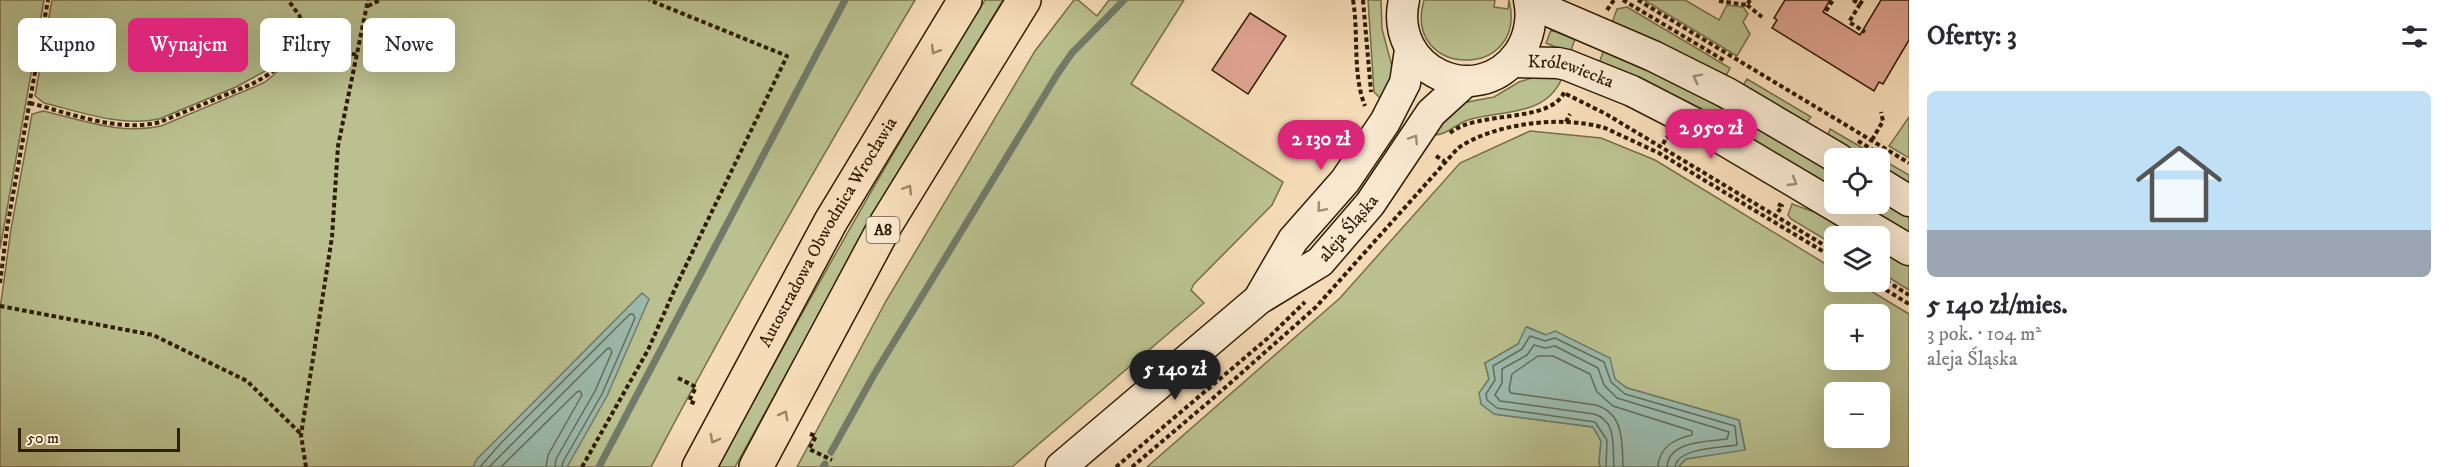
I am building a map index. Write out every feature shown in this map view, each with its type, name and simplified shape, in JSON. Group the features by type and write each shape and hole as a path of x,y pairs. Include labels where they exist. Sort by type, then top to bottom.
{"highway":[{"name":"Autostradowa Obwodnica Wrocławia","path":"699,467 831,221 965,0"},
{"name":"A8","path":"756,467 886,224 1024,0"}],"street":[{"path":"1401,4 1403,32 1410,50 1425,67 1443,78 1465,82 1482,79 1498,73 1512,62 1524,45 1530,24 1529,2 1653,56 1727,93 1824,150"},
{"name":"aleja Śląska","path":"1259,299 1293,240 1345,181 1385,122 1405,83 1410,50"},
{"name":"Królewiecka","path":"1512,62 1567,65 1632,91 1702,127 1909,250"},
{"name":"aleja Śląska","path":"1061,467 1259,299 1320,262 1370,204 1431,113 1465,82"},
{"path":"1890,189 1909,201"}],"path":[{"path":"0,283 7,228 48,0"},
{"path":"288,0 300,18"},
{"path":"306,467 301,435 332,237 338,146 368,0"},
{"path":"367,6 380,0"},
{"path":"582,467 648,350 677,284 787,56 649,0"},
{"path":"1353,0 1361,96 1365,107 1370,111"},
{"path":"1623,0 1732,65"},
{"path":"1638,0 1909,163"},
{"path":"1747,5 1750,0"},
{"path":"1826,11 1833,0"},
{"path":"1853,0 1862,2 1849,22 1865,32"},
{"path":"1719,1 1747,5 1762,17"},
{"path":"351,53 358,55"},
{"path":"30,104 115,124 146,126 264,78 271,72"},
{"path":"1564,93 1606,114 1824,244"},
{"path":"1872,140 1883,121 1881,112"},
{"path":"1566,122 1570,114"},
{"path":"1132,467 1316,307 1351,270 1444,161 1466,142 1488,133 1544,121 1605,128 1658,151 1824,252"},
{"path":"1436,156 1444,161"},
{"path":"1890,283 1909,295"},
{"path":"1889,292 1909,304"},
{"path":"0,306 153,335 247,381 301,435"},
{"path":"678,378 696,387 689,401 696,404"},
{"path":"810,434 816,436 809,449 832,460"}],"green space":[{"path":"0,0 44,0 41,18 18,18 18,72 31,72 0,249"},
{"path":"52,0 915,0 780,232 651,467 0,467 0,309 11,229 32,114 43,111 116,128 146,128 161,126 265,82 277,72 351,72 351,18 260,18 260,72 263,72 236,87 159,119 115,120 44,103 35,96 39,72 116,72 116,18 49,18"},
{"path":"985,0 1003,0 888,189 735,467 718,467 848,232"},
{"path":"1074,0 1078,0 1097,16 1109,0 1184,0 1131,84 1283,182 1272,205 1194,284 1191,290 1204,303 1012,467 797,467 886,301 1035,51"},
{"path":"1368,0 1381,0 1382,29 1393,70 1392,79 1383,101 1374,92"},
{"path":"1424,0 1495,0 1494,7 1508,9 1509,0 1510,27 1501,46 1485,57 1465,60 1446,56 1430,44 1422,26"},
{"path":"1644,0 1685,0 1719,20 1727,5 1743,7 1748,14 1743,22 1750,34 1737,56"},
{"path":"1627,7 1730,68 1727,74 1721,75 1612,23 1617,9"},
{"path":"1551,30 1575,39 1570,53 1546,43"},
{"path":"1604,49 1668,77 1824,167 1824,185 1599,64"},
{"path":"1535,77 1562,78 1555,91 1534,106 1468,120 1443,133 1434,135 1440,124 1462,103 1494,97 1519,82"},
{"path":"1747,79 1811,117 1805,124 1745,88 1744,84"},
{"path":"1909,117 1909,158 1889,146"},
{"path":"1830,129 1863,148 1846,148 1827,137"},
{"path":"1530,131 1601,138 1655,160 1824,263 1824,292 1873,292 1909,314 1909,467 1678,467 1686,459 1745,449 1739,420 1627,388 1546,335 1527,327 1518,344 1485,363 1489,379 1480,393 1494,414 1593,427 1601,441 1599,463 1601,467 1147,467 1340,298 1460,163"},
{"path":"1890,164 1909,175 1909,186 1890,174"},
{"path":"1792,204 1817,213 1840,226 1824,226 1824,239 1788,215"},
{"path":"1890,206 1909,217 1909,235 1874,214 1890,214"},
{"path":"1890,255 1909,266 1909,290 1890,278"}],"water":[{"path":"642,293 649,299 607,396 567,467 473,467 477,459"},
{"path":"1526,327 1546,335 1555,331 1610,358 1615,379 1627,388 1739,420 1745,450 1686,459 1678,467 1601,467 1599,463 1601,441 1593,427 1494,414 1481,404 1479,393 1489,379 1485,363 1518,344"}],"building":[{"path":"1785,0 1830,0 1823,12 1860,35 1881,0 1909,0 1909,40 1883,84 1879,82 1874,91 1772,28 1777,20 1774,18"},
{"path":"1250,13 1286,36 1248,94 1212,70"}],"waterway":[{"path":"599,467 845,0"},
{"path":"831,452 875,373 1058,73 1072,53 1124,0"}]}
